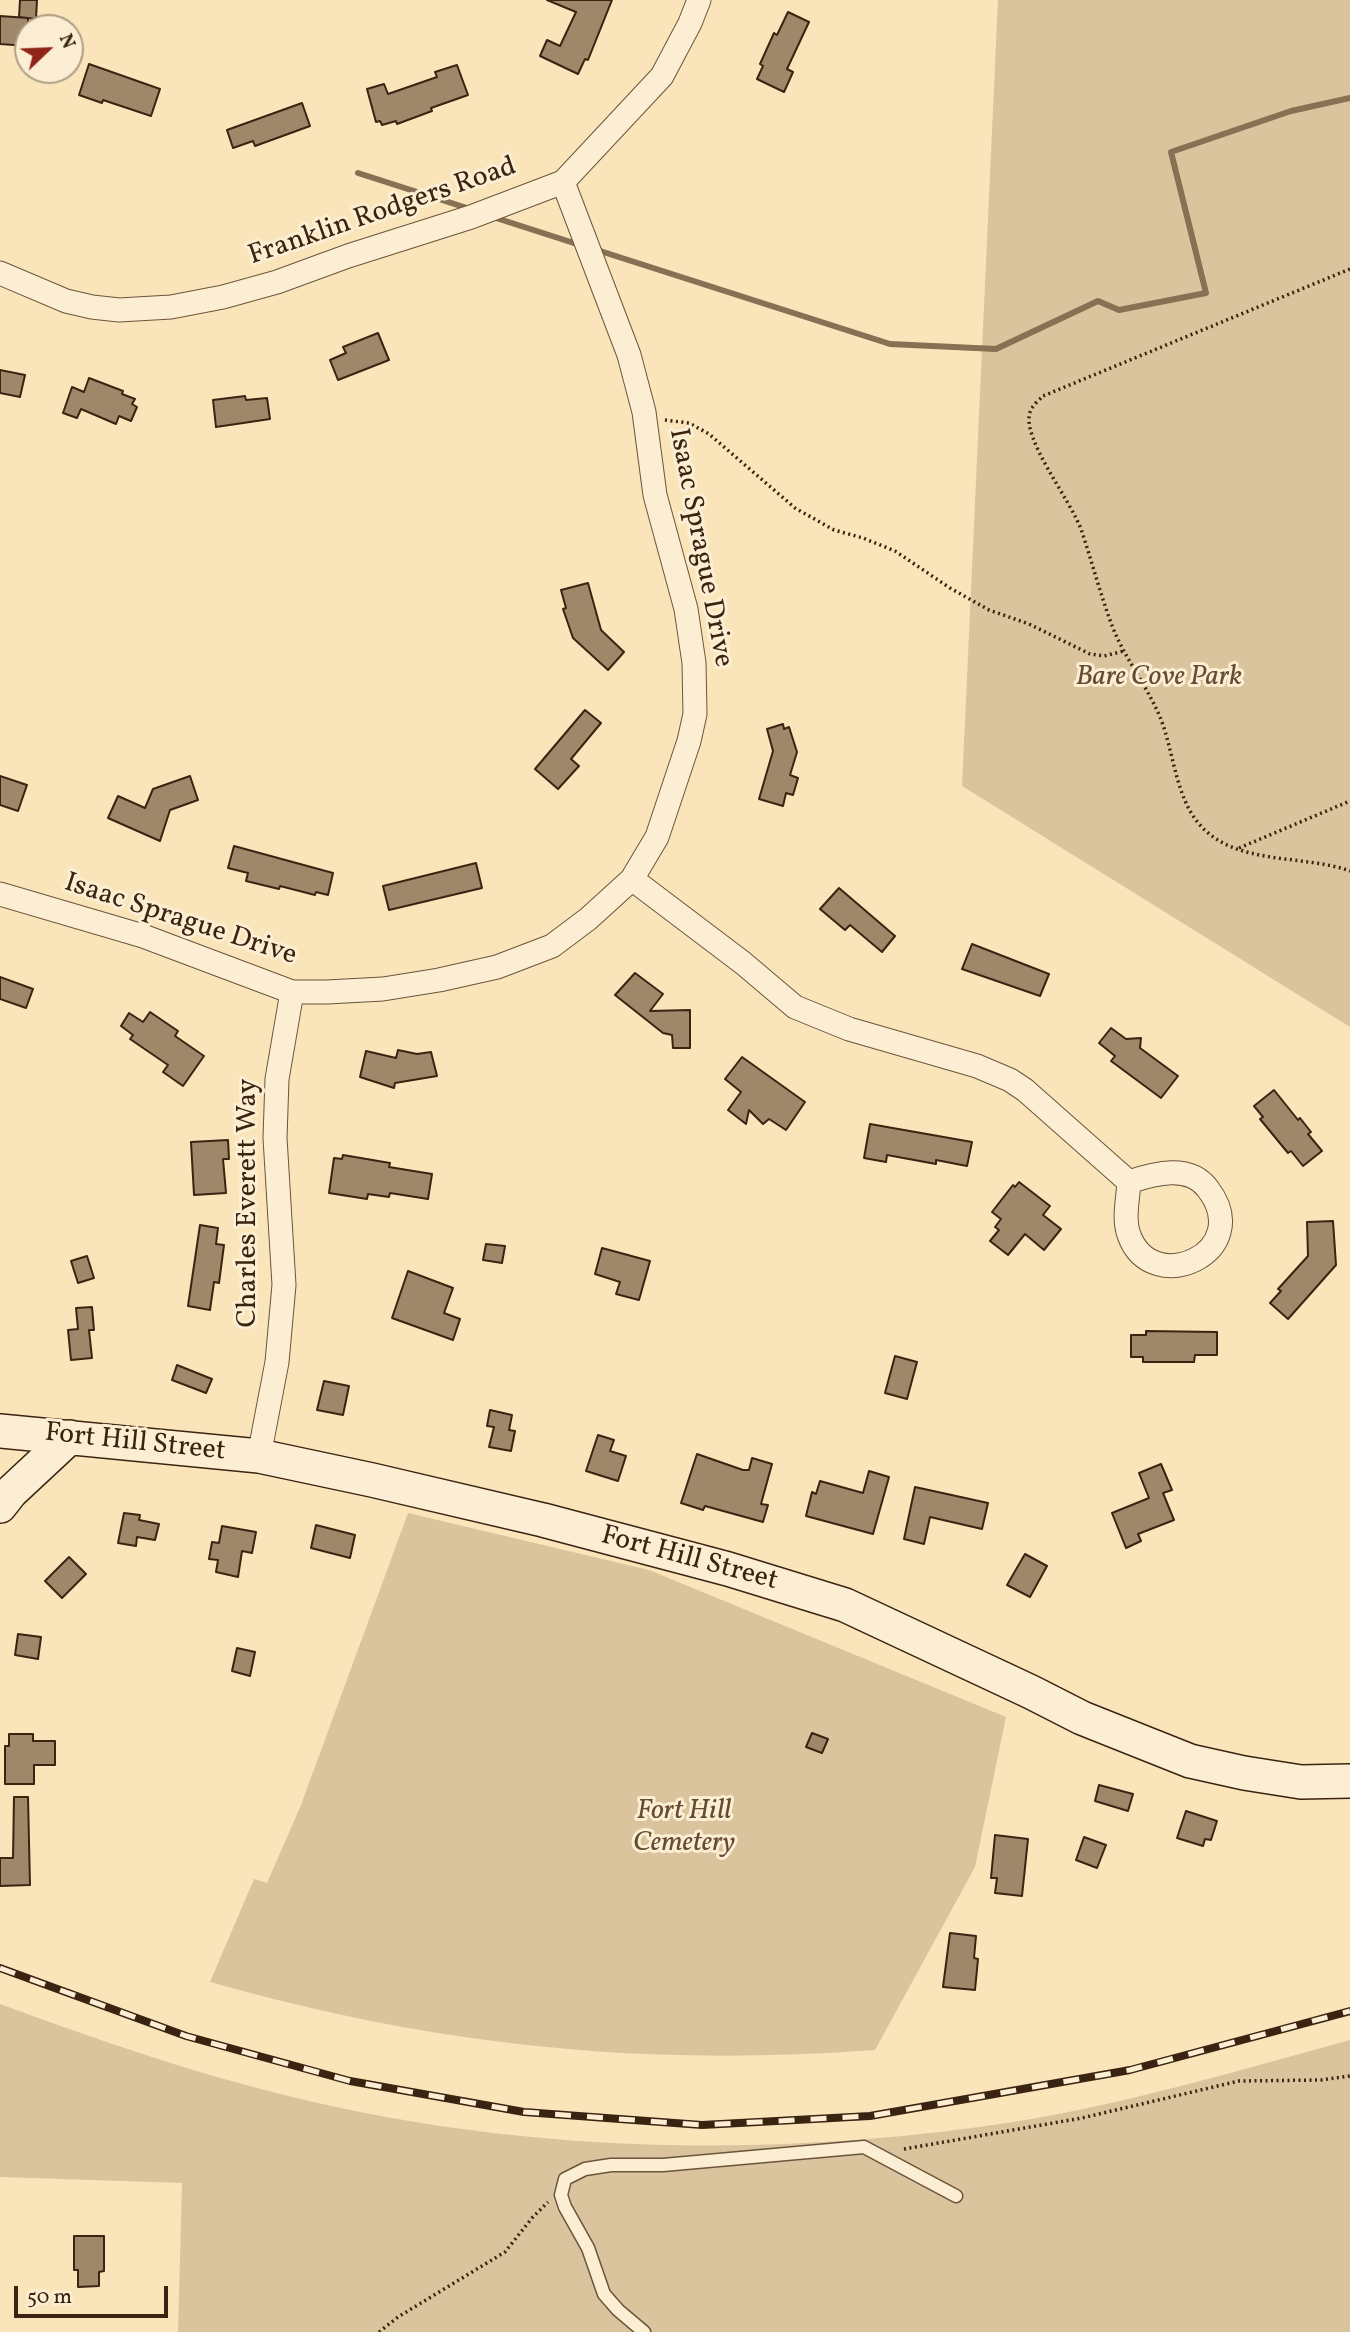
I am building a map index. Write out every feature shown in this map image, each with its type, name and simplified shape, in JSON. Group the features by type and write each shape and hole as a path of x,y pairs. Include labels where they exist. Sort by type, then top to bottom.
{"main road":[{"name":"Fort Hill Street","path":"0,1431 259,1456 543,1520 728,1569 845,1605 995,1674 1082,1718 1190,1761 1301,1782 1350,1781"},
{"path":"0,1506 11,1492 70,1437"}],"street":[{"name":"Franklin Rodgers Road","path":"0,273 66,300 92,307 118,310 171,307 223,297 277,282 471,217 563,181 662,76 699,0"},
{"name":"Isaac Sprague Drive","path":"0,894 143,936 292,992 383,989 497,967 552,946 588,919 632,878 647,857 666,814 689,741 695,714 691,638 655,495 645,422 629,355 563,181"},
{"path":"632,878 796,1007 849,1029 977,1066 1010,1080 1048,1109 1129,1182"},
{"name":"Charles Everett Way","path":"259,1456 277,1362 284,1285 275,1138 277,1079 292,992"},
{"path":"1174,1173 1195,1176 1202,1181 1217,1203 1221,1223 1220,1232 1208,1251 1198,1259 1178,1265 1154,1264 1144,1257 1129,1235 1127,1226 1129,1182 1147,1176 1174,1173"}],"lane":[{"path":"644,2332 604,2294 588,2248 565,2207 561,2195 565,2179 585,2169 611,2165 663,2165 864,2147 956,2196"}],"path":[{"path":"1350,269 1043,396 1030,412 1029,428 1033,442 1080,525 1111,622 1160,717 1189,809 1200,825 1214,838 1239,848 1334,865 1350,871"},
{"path":"645,422 670,420 689,423 709,434 795,508 834,530 895,551 989,610 1028,624 1090,654 1104,656 1124,651"},
{"path":"1239,848 1350,801"}],"green space":[{"name":"Bare Cove Park","path":"998,0 1350,0 1350,1027 962,786"},
{"name":"Fort Hill Cemetery","path":"408,1513 649,1570 1006,1717 975,1867 875,2050 704,2056 540,2046 376,2022 210,1982 254,1879 267,1883 301,1805"},
{"path":"0,2004 176,2065 284,2095 374,2115 555,2139 647,2144 830,2142 1013,2122 1141,2096 1350,2040 1350,2332 178,2332 182,2183 0,2177"}],"building":[{"path":"20,0 37,0 36,14 19,14"},
{"path":"547,0 612,0 588,60 585,59 578,74 540,56 547,40 560,46 576,12"},
{"path":"788,12 809,22 787,69 793,72 784,92 757,79 763,66 760,64 774,33 777,35"},
{"path":"0,16 14,17 14,45 0,44"},
{"path":"89,64 160,89 151,116 79,95"},
{"path":"457,65 468,95 397,124 396,121 382,125 380,121 376,122 367,89 384,84 388,94 437,77 435,72"},
{"path":"302,103 310,126 255,146 253,141 233,148 227,130"},
{"path":"378,333 389,360 338,380 330,360 346,353 343,347"},
{"path":"0,370 25,375 20,397 0,393"},
{"path":"89,378 123,391 122,394 135,399 132,404 137,407 131,421 119,416 116,424 81,409 77,418 63,413 72,387 84,392"},
{"path":"245,396 246,400 267,398 270,419 216,427 213,400"},
{"path":"588,583 601,630 624,652 608,670 573,638 563,609 566,608 561,590"},
{"path":"585,710 601,723 571,759 579,766 558,789 535,769"},
{"path":"783,724 784,729 789,727 797,752 790,775 798,778 793,795 786,793 783,806 759,799 773,751 767,729"},
{"path":"0,776 27,785 18,811 0,805"},
{"path":"190,776 198,800 170,810 160,841 108,818 118,796 145,808 153,789"},
{"path":"234,846 333,873 328,895 316,892 315,895 280,886 279,889 246,881 248,873 228,868"},
{"path":"476,863 482,888 389,910 383,886"},
{"path":"839,888 895,936 882,952 850,925 845,930 820,909"},
{"path":"972,944 1049,974 1040,996 962,969"},
{"path":"635,973 663,994 650,1011 690,1010 690,1048 673,1048 672,1035 663,1033 615,995"},
{"path":"0,977 33,989 26,1008 0,999"},
{"path":"150,1012 178,1031 175,1036 204,1056 183,1086 163,1072 168,1065 130,1039 133,1035 121,1026 129,1013 143,1022"},
{"path":"1111,1028 1126,1039 1141,1038 1140,1048 1178,1076 1161,1098 1111,1061 1115,1056 1099,1043"},
{"path":"398,1050 417,1054 431,1052 437,1076 395,1083 394,1088 360,1077 366,1051 396,1058"},
{"path":"742,1057 805,1102 786,1130 769,1119 763,1124 749,1110 746,1124 728,1110 741,1092 725,1079"},
{"path":"1274,1090 1298,1120 1300,1118 1311,1132 1308,1134 1322,1151 1303,1166 1291,1151 1288,1153 1260,1119 1263,1117 1254,1106"},
{"path":"870,1124 972,1142 967,1166 936,1160 936,1164 887,1155 886,1162 864,1158"},
{"path":"228,1140 229,1159 223,1159 226,1193 194,1195 191,1142"},
{"path":"343,1155 390,1163 389,1167 432,1174 428,1199 390,1193 389,1197 368,1194 367,1199 329,1193 334,1158 342,1159"},
{"path":"1019,1182 1050,1206 1043,1215 1061,1229 1044,1250 1025,1234 1008,1255 990,1241 999,1230 995,1227 1001,1219 992,1212 1013,1185 1015,1187"},
{"path":"1333,1221 1336,1265 1288,1319 1270,1303 1281,1291 1278,1289 1308,1256 1307,1222"},
{"path":"200,1225 218,1228 216,1244 224,1245 219,1283 214,1282 210,1310 188,1306"},
{"path":"486,1244 505,1246 502,1263 483,1260"},
{"path":"602,1248 650,1261 639,1300 616,1294 620,1282 595,1274"},
{"path":"87,1256 94,1278 78,1283 71,1261"},
{"path":"408,1271 453,1288 444,1313 460,1319 453,1340 392,1318"},
{"path":"92,1307 94,1330 89,1330 92,1358 71,1360 68,1330 78,1329 76,1308"},
{"path":"1146,1331 1217,1332 1217,1355 1195,1355 1194,1362 1143,1362 1143,1357 1131,1357 1131,1335 1146,1335"},
{"path":"895,1356 917,1362 907,1399 885,1393"},
{"path":"177,1365 212,1379 206,1393 172,1380"},
{"path":"324,1381 349,1386 343,1415 317,1410"},
{"path":"490,1410 512,1415 509,1430 515,1431 511,1451 489,1447 494,1427 487,1426"},
{"path":"598,1435 614,1440 610,1451 626,1456 618,1481 586,1471"},
{"path":"697,1454 743,1470 749,1470 752,1458 772,1464 761,1504 768,1505 763,1522 705,1506 703,1510 681,1503"},
{"path":"1161,1464 1172,1490 1163,1493 1174,1520 1138,1534 1141,1541 1126,1548 1112,1513 1149,1498 1139,1473"},
{"path":"869,1471 889,1477 873,1534 806,1516 812,1492 816,1494 820,1481 863,1493"},
{"path":"915,1487 988,1503 982,1529 930,1517 924,1544 904,1539"},
{"path":"124,1513 140,1515 139,1520 159,1524 155,1540 137,1537 136,1546 118,1543"},
{"path":"316,1525 355,1535 350,1558 311,1548"},
{"path":"222,1526 256,1532 252,1553 242,1551 238,1577 216,1572 218,1560 209,1559 212,1542 219,1543"},
{"path":"1025,1554 1047,1566 1030,1597 1007,1585"},
{"path":"69,1557 86,1574 62,1598 45,1581"},
{"path":"18,1634 41,1637 38,1659 15,1655"},
{"path":"237,1648 255,1652 250,1676 232,1671"},
{"path":"812,1733 828,1739 822,1753 806,1747"},
{"path":"9,1734 33,1734 33,1741 55,1741 55,1765 34,1765 34,1784 5,1784 5,1746 9,1746"},
{"path":"1099,1785 1133,1794 1128,1811 1095,1801"},
{"path":"14,1797 28,1797 30,1885 0,1886 0,1858 13,1858"},
{"path":"1186,1811 1217,1821 1211,1840 1205,1839 1203,1846 1177,1838"},
{"path":"995,1835 1028,1839 1022,1896 995,1893 997,1878 991,1878"},
{"path":"1084,1837 1106,1845 1097,1868 1076,1860"},
{"path":"950,1933 976,1936 974,1958 978,1959 975,1990 943,1987"},
{"path":"74,2236 104,2236 104,2271 99,2272 99,2286 78,2287 78,2270 74,2270"}],"waterway":[{"path":"597,250 890,344 996,349 1098,301 1119,310 1206,293 1171,152 1291,111 1350,98"},
{"path":"358,173 470,209"},
{"path":"493,217 580,245"}],"railway":[{"path":"0,1968 186,2036 350,2081 524,2112 702,2125 870,2116 1130,2070 1350,2011"}]}
